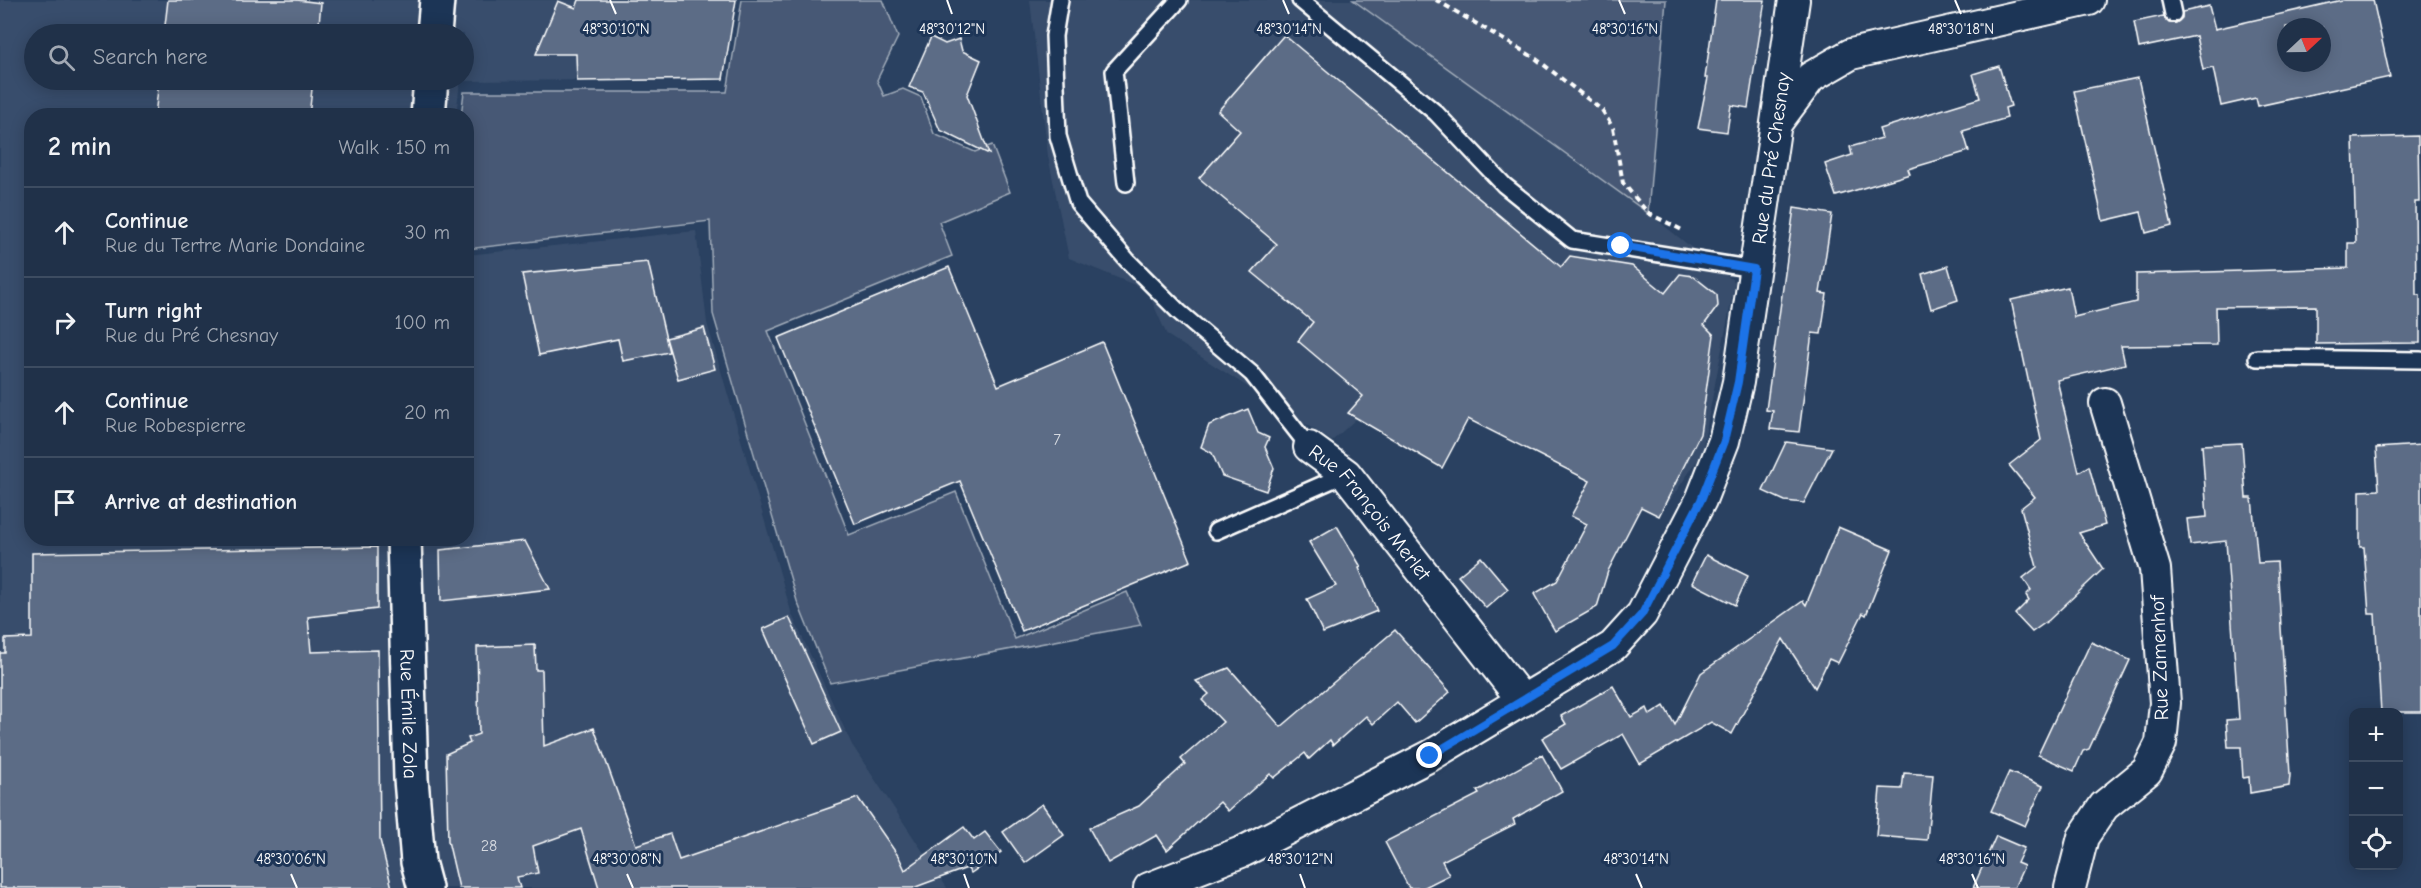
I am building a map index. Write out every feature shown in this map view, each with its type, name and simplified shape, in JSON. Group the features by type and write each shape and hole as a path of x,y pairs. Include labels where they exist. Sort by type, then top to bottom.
{"street":[{"path":"435,24 437,0"},
{"name":"Rue du Pré Chesnay","path":"1149,888 1244,851 1430,756 1613,646 1642,614 1701,500 1724,441 1738,382 1794,0"},
{"path":"1776,124 1811,77 1851,54 2089,0"},
{"path":"428,108 429,90"},
{"name":"Rue Zamenhof","path":"2070,888 2083,837 2104,806 2147,771 2161,743 2165,703 2155,569 2105,403"},
{"name":"Rue François Merlet","path":"1309,447 1346,474 1523,701"},
{"name":"Rue Émile Zola","path":"405,546 411,779 418,862 425,888"}],"lane":[{"name":"Rue François Merlet","path":"1060,0 1054,36 1059,136 1078,203 1127,260 1179,312 1252,374 1309,447"},
{"path":"1126,183 1114,71 1179,0"},
{"path":"1300,0 1436,113 1504,185 1572,240 1754,269"},
{"path":"2257,358 2421,360"},
{"path":"1216,531 1346,474"}],"path":[{"path":"1436,0 1535,58 1602,110 1613,128 1623,183 1648,213 1691,235"}],"shaded area":[{"path":"0,0 736,0 723,79 474,81 474,24 24,24 24,90 459,90 457,108 24,108 24,546 474,546 474,254 696,231 707,323 792,615 852,745 947,888 0,888"},
{"path":"742,0 883,0 898,37 877,80 884,96 903,89 921,97 934,134 975,152 992,145 1010,192 939,222 952,256 768,331 849,535 956,492 1015,639 1127,592 1141,625 830,683 797,601 713,314 710,221 474,248 474,108 462,108 464,92 727,92"},
{"path":"1030,0 1353,0 1648,213 1735,282 1701,455 1659,516 1395,383 1332,441 1167,335 1147,290 1069,258 1048,156"},
{"path":"1353,0 1666,0 1648,213"}],"building":[{"path":"168,0 297,0 321,3 319,24 165,24"},
{"path":"579,0 736,0 723,79 577,81 576,54 536,54 558,1 576,8"},
{"path":"1716,0 1765,0 1748,108 1731,105 1727,132 1698,128 1708,78 1705,78"},
{"path":"2342,0 2373,0 2390,77 2258,106 2256,98 2221,106 2213,68 2203,70 2196,36 2139,48 2134,22 2163,16 2169,23 2176,23 2182,18 2182,12 2209,6 2215,29"},
{"path":"1284,35 1561,267 1570,256 1632,266 1665,293 1680,274 1693,276 1717,295 1718,306 1704,325 1714,335 1700,434 1659,516 1641,507 1608,571 1597,607 1555,631 1534,594 1557,581 1587,524 1571,516 1590,481 1468,419 1442,468 1348,413 1363,396 1298,341 1313,322 1252,272 1277,244 1199,178 1240,131 1218,111"},
{"path":"931,37 945,44 959,39 962,51 981,60 967,95 989,154 940,130 923,92 909,87"},
{"path":"1999,66 2011,106 2005,108 2007,118 1963,131 1969,151 1908,169 1910,174 1836,196 1825,164 1852,155 1850,147 1882,138 1879,129 1980,98 1973,74"},
{"path":"2138,78 2172,226 2146,233 2141,212 2103,221 2074,91"},
{"path":"158,90 312,90 310,108 156,108"},
{"path":"2418,136 2419,202 2415,202 2416,295 2420,295 2420,343 2316,344 2316,306 2216,307 2217,345 2121,346 2125,364 2057,380 2079,472 2089,466 2105,525 2079,533 2103,569 2049,620 2032,632 2015,614 2029,600 2026,595 2031,590 2023,578 2037,567 2021,508 2035,497 2009,465 2041,440 2011,300 2068,287 2074,317 2136,302 2136,274 2348,268 2348,243 2356,243 2353,138"},
{"path":"1794,208 1832,214 1820,293 1827,294 1821,334 1812,333 1799,432 1770,429 1773,411 1766,410"},
{"path":"648,262 669,352 623,361 618,339 539,355 522,274"},
{"path":"1948,266 1958,300 1931,309 1922,274"},
{"path":"949,267 998,386 1102,342 1191,561 1022,631 960,481 855,524 778,338"},
{"path":"704,328 715,369 678,379 666,338"},
{"path":"1248,409 1258,433 1269,438 1265,447 1274,468 1266,491 1222,476 1212,453 1201,447 1209,425"},
{"path":"1786,442 1832,448 1804,503 1785,501 1763,491"},
{"path":"2242,443 2246,498 2252,498 2258,563 2277,562 2290,775 2289,786 2250,793 2249,777 2243,778 2241,747 2228,747 2226,720 2239,719 2226,541 2190,545 2187,519 2207,517 2202,445"},
{"path":"2421,445 2421,712 2403,712 2403,708 2381,708 2375,614 2369,614 2364,547 2360,547 2360,491 2379,490 2376,448"},
{"path":"1337,526 1361,567 1359,568 1377,611 1323,633 1307,599 1336,586 1309,542"},
{"path":"1838,527 1892,550 1866,615 1863,613 1838,663 1829,659 1815,688 1783,639 1732,734 1711,722 1640,764 1623,734 1561,769 1542,738 1566,724 1561,716 1613,686 1631,717 1647,708 1650,715 1664,706 1675,725 1701,673 1803,601 1806,605"},
{"path":"525,541 550,589 441,601 440,550"},
{"path":"377,547 377,609 308,617 311,652 378,650 380,840 392,888 0,888 0,653 5,653 5,639 32,638 32,553"},
{"path":"1706,555 1748,576 1735,605 1692,583"},
{"path":"1481,557 1508,589 1486,608 1458,576"},
{"path":"789,617 841,732 814,744 763,629"},
{"path":"1395,630 1450,692 1415,723 1397,702 1373,724 1366,716 1333,745 1330,740 1309,759 1305,753 1274,778 1270,774 1228,811 1220,802 1167,850 1157,835 1108,863 1089,828 1139,806 1185,764 1181,759 1223,722 1202,700 1209,694 1196,681 1229,668 1281,727"},
{"path":"2091,642 2130,660 2089,749 2083,751 2074,771 2038,755"},
{"path":"535,645 536,670 542,670 544,746 594,728 636,845 670,834 679,860 858,798 899,857 905,870 964,827 974,840 985,832 1001,852 971,873 967,868 913,888 599,888 581,829 533,846 538,873 517,877 520,888 459,888 448,841 446,754 470,743 468,738 479,734 477,647"},
{"path":"1542,755 1562,791 1513,819 1515,824 1442,861 1449,875 1423,888 1409,888 1385,842 1479,794 1477,791"},
{"path":"2009,772 2043,786 2025,826 1991,811"},
{"path":"1904,773 1933,775 1927,840 1876,836 1880,788 1902,789"},
{"path":"1042,804 1064,835 1025,863 1003,832"},
{"path":"1996,836 2024,848 2017,863 2024,866 2014,888 1973,888"}],"route":[{"path":"1430,756 1613,646 1642,614 1701,500 1724,441 1738,382 1754,269 1621,246"}]}
